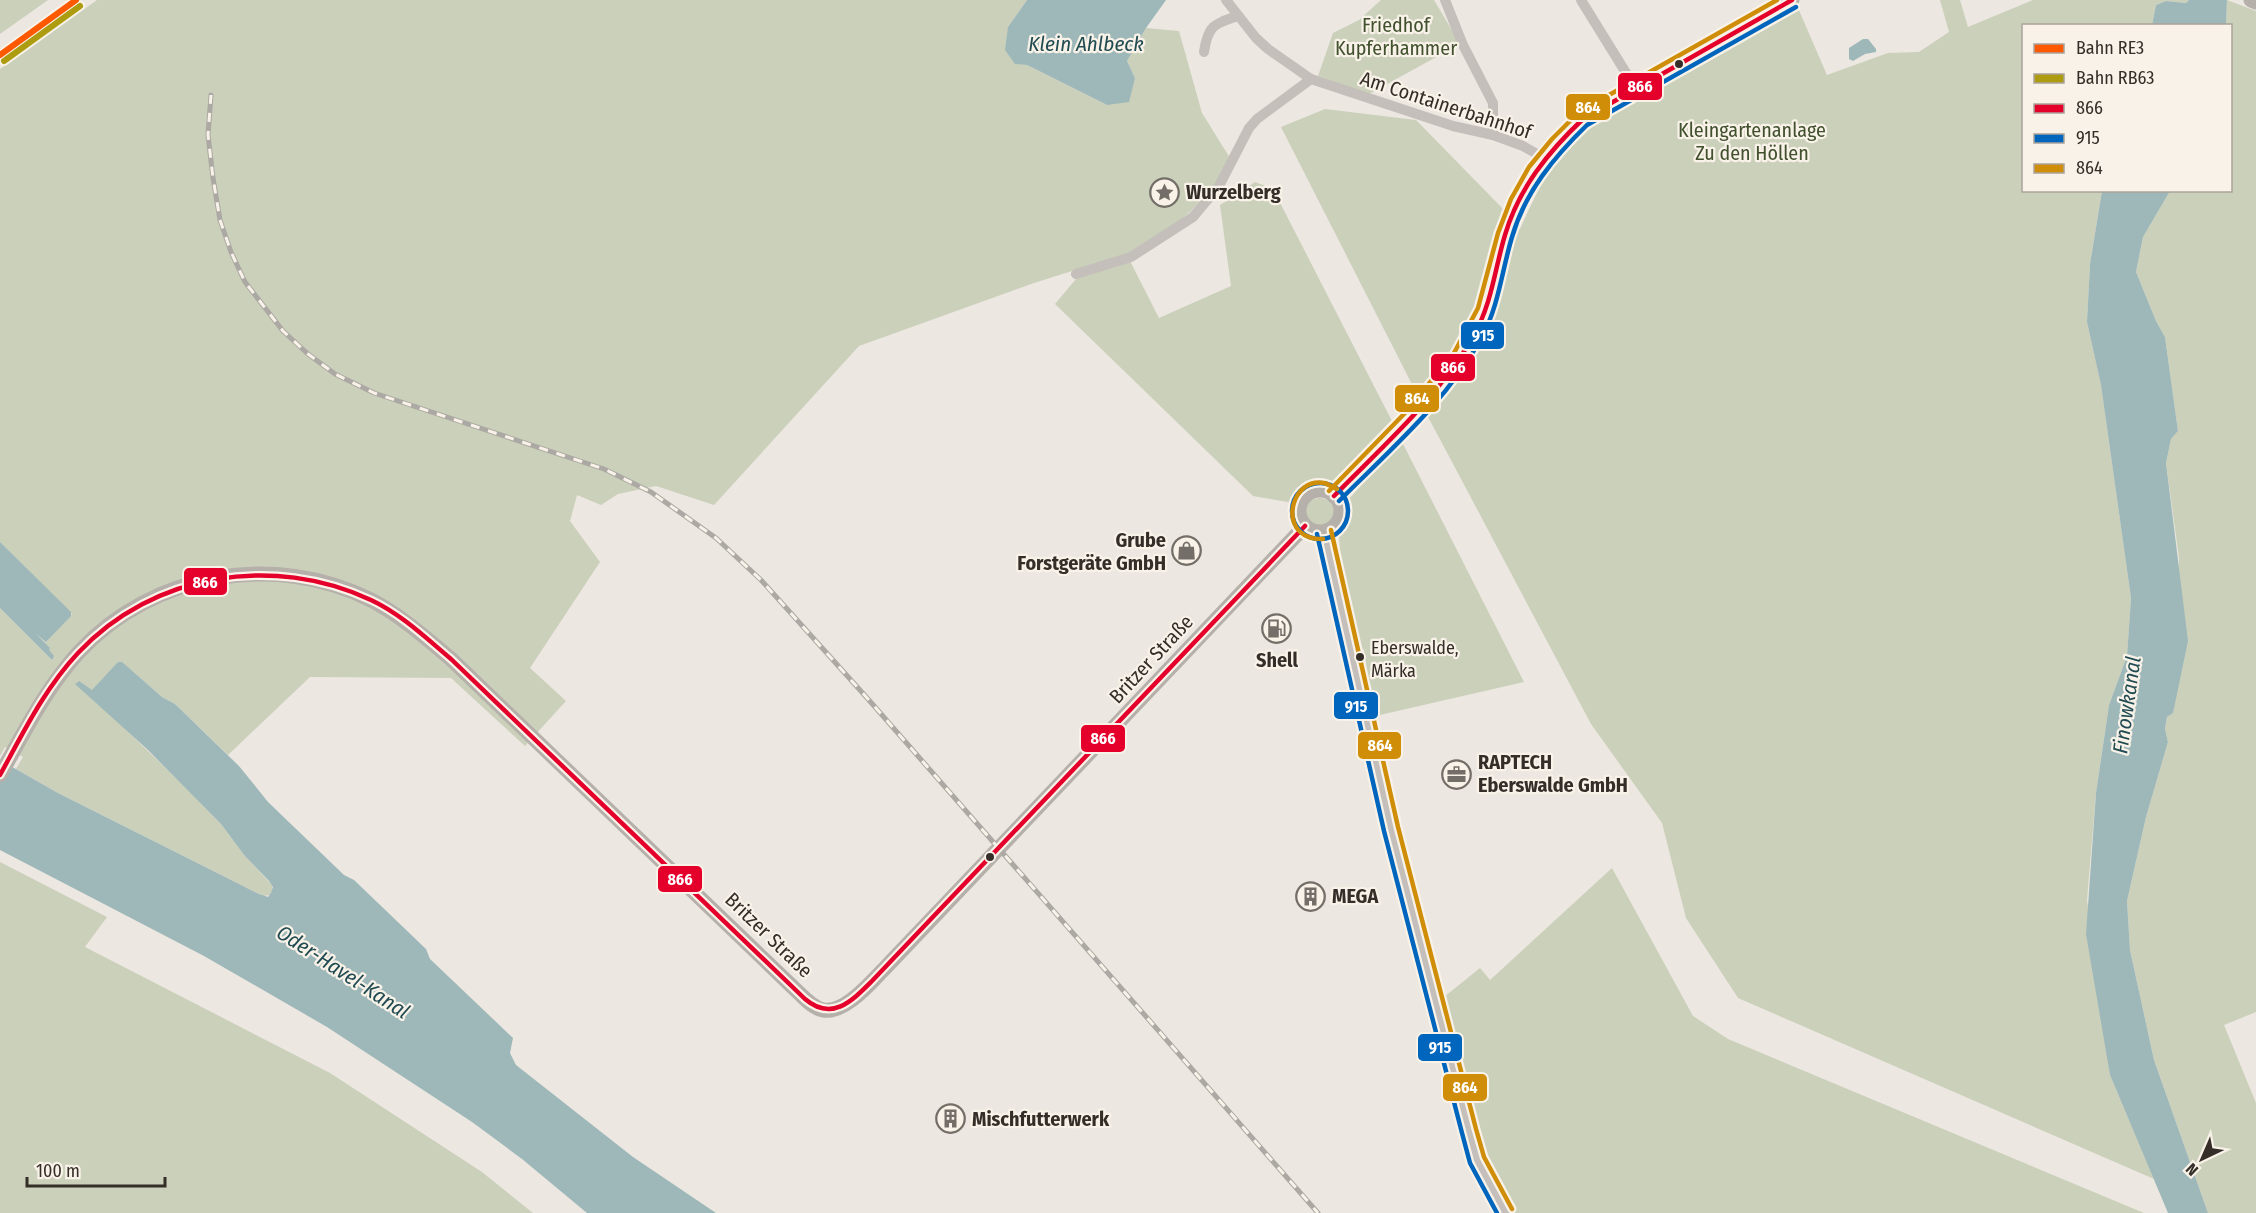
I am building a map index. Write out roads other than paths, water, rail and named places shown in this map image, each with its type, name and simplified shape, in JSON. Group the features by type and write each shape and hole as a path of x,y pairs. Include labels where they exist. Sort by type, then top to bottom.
{"main road":[{"path":"1334,496 1427,399 1463,354 1484,314 1512,215 1534,172 1562,138 1583,120 1792,0"},
{"path":"2251,0 2256,2"},
{"path":"1319,490 1330,492 1334,496 1338,501 1341,514 1336,526 1324,532 1314,531 1305,526 1299,514 1304,498 1319,490"},
{"name":"Britzer Straße","path":"0,775 39,707 67,666 92,639 133,608 179,586 246,573 280,574 327,582 372,600 415,629 451,659 800,994 822,1010 834,1010 845,1006 885,968 1305,526"}],"street":[{"name":"Am Containerbahnhof","path":"1226,0 1268,49 1311,79 1453,126 1493,135 1523,146 1544,158"},
{"path":"1445,0 1463,45 1493,103 1493,135"},
{"path":"1581,0 1636,89"},
{"path":"1204,51 1206,36 1215,24 1239,16"},
{"path":"1076,274 1131,256 1193,217 1219,186 1249,128 1257,119 1311,79"},
{"path":"1324,532 1389,818 1469,1131 1478,1160 1505,1213"}],"water":[{"name":"Klein Ahlbeck","path":"1027,0 1166,0 1127,61 1135,78 1129,102 1107,105 1027,65 1015,64 1005,50 1008,27"},
{"path":"2189,0 2227,0 2226,24 2152,24 2156,5 2166,1 2186,3"},
{"path":"1863,39 1868,39 1876,52 1865,54 1853,61 1849,59 1849,48"},
{"name":"Finowkanal","path":"2102,192 2169,192 2143,237 2136,272 2165,337 2178,431 2171,439 2166,463 2188,641 2173,713 2167,717 2165,729 2168,742 2146,817 2127,901 2130,950 2154,1060 2208,1213 2168,1213 2110,1075 2086,934 2096,793 2109,705 2127,656 2131,598 2101,385 2087,322 2090,264"},
{"path":"0,542 71,612 71,616 46,642 36,634 50,648 54,656 52,660 0,608"},
{"name":"Oder-Havel-Kanal","path":"118,662 122,662 162,697 175,704 239,766 268,802 426,949 430,959 513,1038 510,1053 516,1065 633,1157 716,1213 587,1213 522,1159 472,1122 327,1027 204,956 0,850 0,760 58,793 259,894 268,897 271,893 273,887 269,881 244,855 221,824 148,750 75,684 79,681 92,690"}],"railway":[{"path":"211,95 208,135 220,220 245,282 283,331 335,374 374,393 604,469 651,492 716,538 761,580 868,699 1318,1213"}],"rail line":[{"name":"RE3","path":"0,55 76,0"},
{"name":"RB63","path":"4,61 80,6"}],"place":[{"name":"Wurzelberg","path":"1165,192"},
{"name":"Grube Forstgeräte GmbH","path":"1187,551"},
{"name":"Shell","path":"1277,629"},
{"name":"Eberswalde, Märka","path":"1360,657"},
{"name":"RAPTECH Eberswalde GmbH","path":"1457,774"},
{"name":"MEGA","path":"1311,896"},
{"name":"Mischfutterwerk","path":"951,1119"}],"park label":[{"name":"Friedhof Kupferhammer","path":"1396,36"},
{"name":"Kleingartenanlage Zu den Höllen","path":"1752,142"}]}
